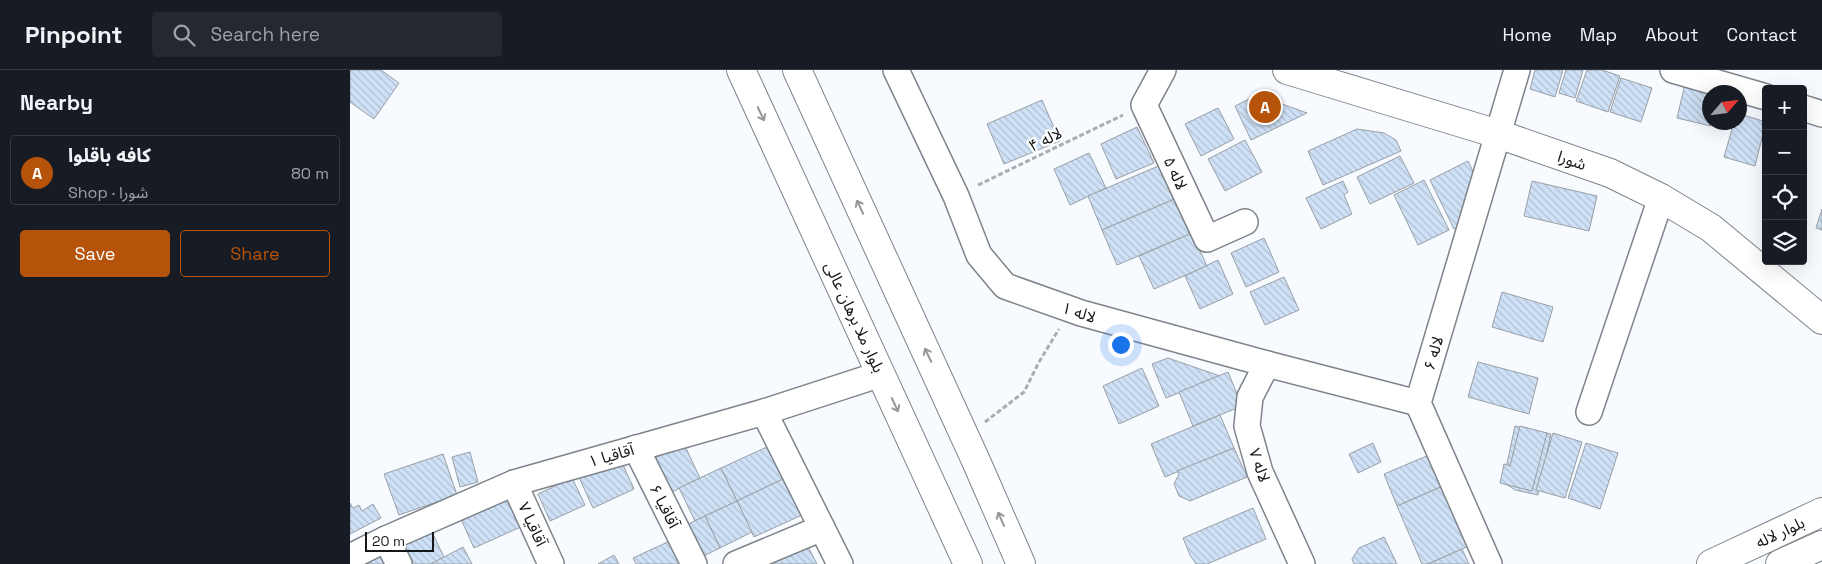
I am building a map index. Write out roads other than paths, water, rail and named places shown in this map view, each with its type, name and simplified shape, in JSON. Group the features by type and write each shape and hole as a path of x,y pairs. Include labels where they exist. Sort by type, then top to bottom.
{"main road":[{"name":"بلوار ملا برهان عالی","path":"741,70 968,564"},
{"path":"797,70 976,461 1021,564"},
{"name":"شورا","path":"1287,70 1498,134 1610,173 1661,198 1711,228 1822,320"},
{"name":"بلوار لاله","path":"1710,564 1822,512"},
{"name":"بلوار لاله","path":"1780,564 1822,545"}],"street":[{"name":"لاله ۱","path":"896,70 956,196 979,256 1005,286 1071,309 1267,364 1418,403"},
{"name":"لاله ۵","path":"1164,70 1144,105 1207,239 1245,222"},
{"name":"لاله ۶","path":"1418,403 1517,70"},
{"path":"1673,70 1714,76 1762,95"},
{"path":"1807,109 1822,114"},
{"path":"1589,412 1661,198"},
{"name":"لاله ۷","path":"1267,364 1250,397 1247,426 1260,472 1302,564"},
{"name":"آقاقیا ۱","path":"350,557 386,539 514,483 764,412 881,374"},
{"path":"1418,403 1489,564"},
{"path":"764,412 840,564"},
{"name":"آقاقیا ۶","path":"636,448 694,564"},
{"name":"آقاقیا ۷","path":"514,483 551,564"},
{"path":"736,564 822,528"},
{"path":"386,539 399,564"}],"place":[{"name":"کافه باقلوا","path":"1265,107"}]}
